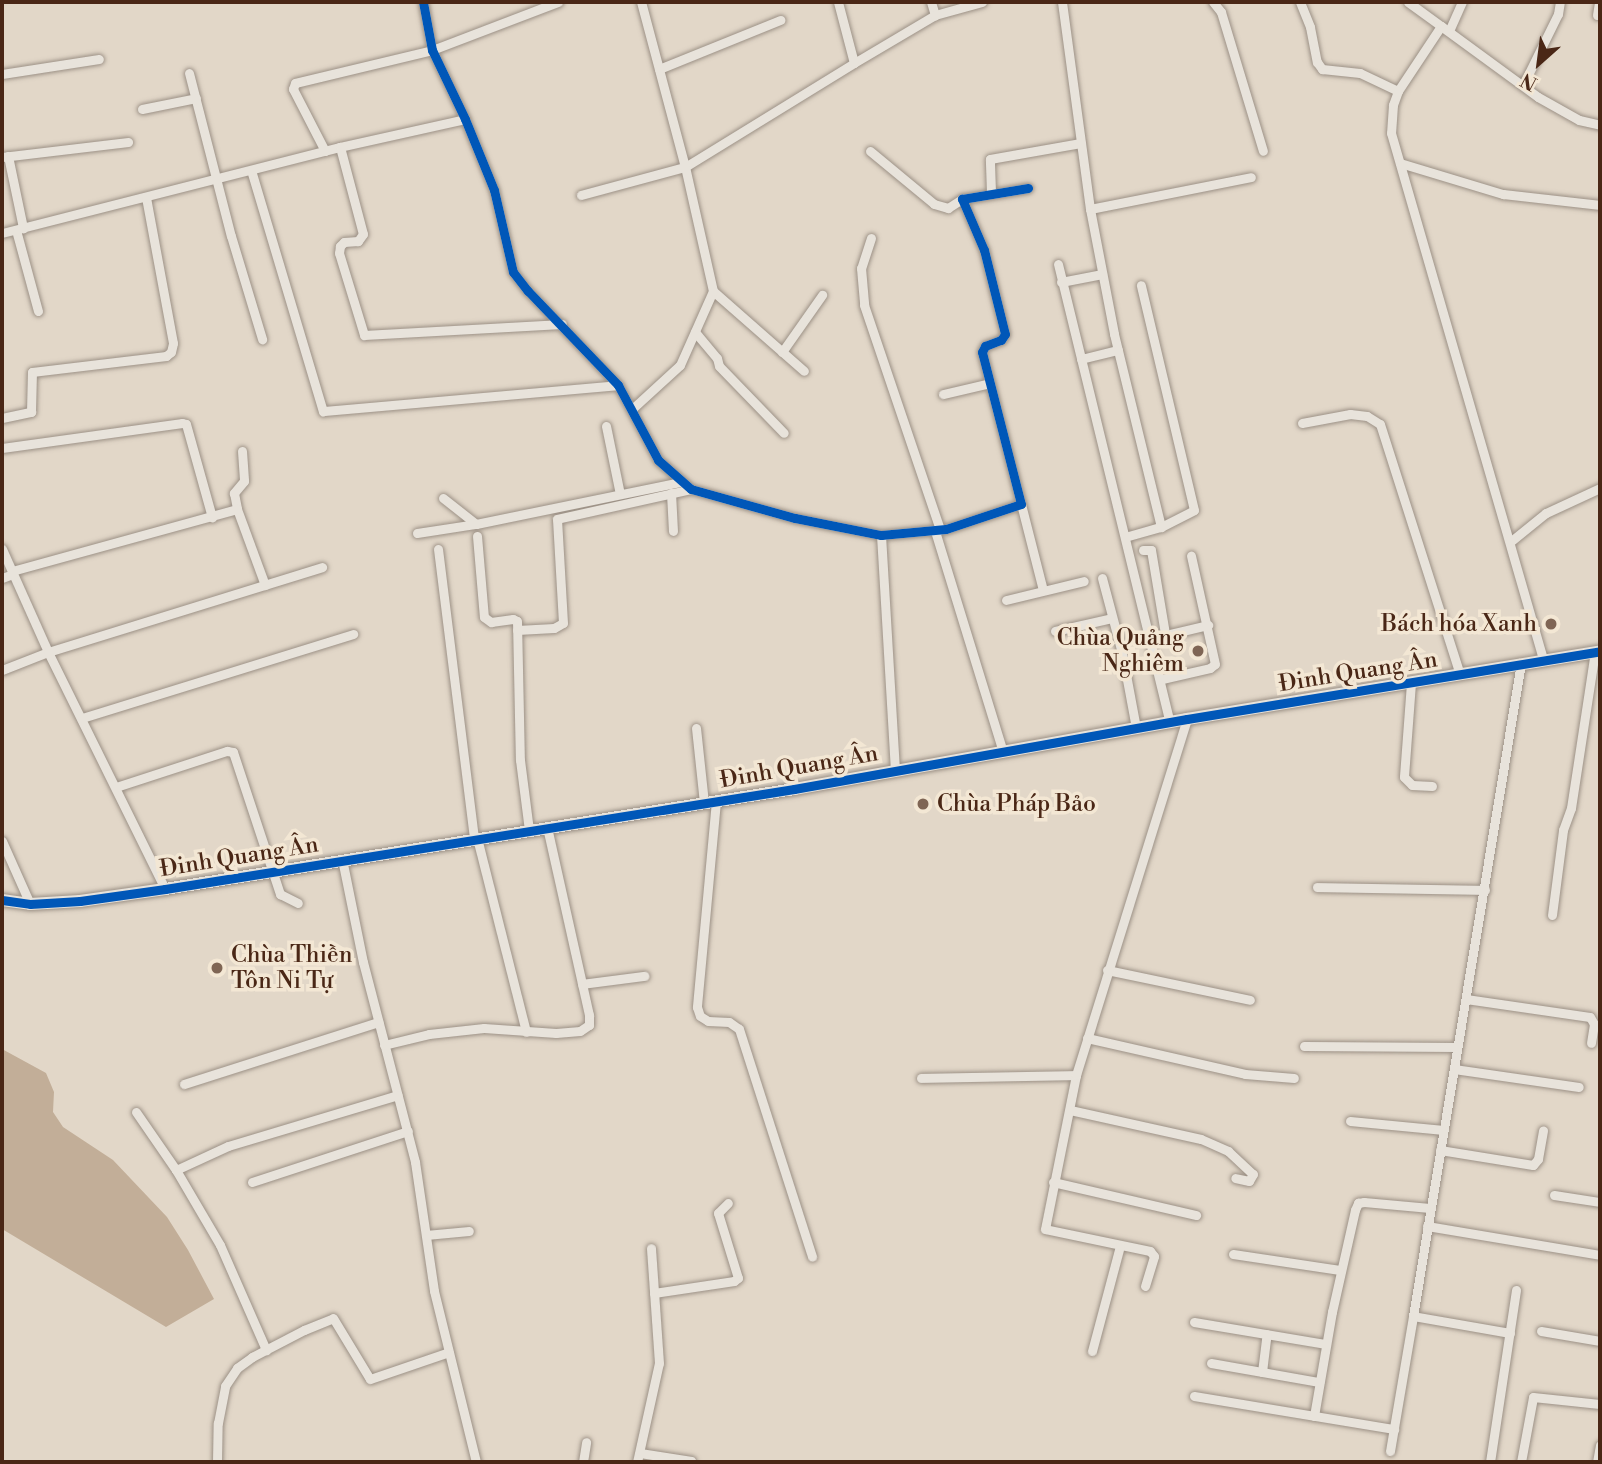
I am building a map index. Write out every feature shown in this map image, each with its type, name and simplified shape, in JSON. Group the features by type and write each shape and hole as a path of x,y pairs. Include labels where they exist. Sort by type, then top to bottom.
{"street":[{"path":"423,2 432,50 494,190 513,272 618,385 657,460 680,482 691,489 795,518 881,536 937,531 1021,504"},
{"path":"325,151 293,85 432,50 558,2"},
{"path":"640,2 685,167 713,291 804,372"},
{"path":"838,2 854,63"},
{"path":"931,2 935,15"},
{"path":"581,195 685,167 935,15 979,2"},
{"path":"1062,2 1090,209 1102,274 1161,527"},
{"path":"1213,2 1221,12 1263,151"},
{"path":"1300,2 1310,27 1317,62 1322,69 1360,73 1398,91"},
{"path":"1408,2 1523,85 1579,120 1600,125"},
{"path":"1462,2 1398,91 1391,119 1400,163 1543,659"},
{"path":"1523,85 1558,14 1560,2"},
{"path":"1597,15 1598,2"},
{"path":"659,69 779,20"},
{"path":"2,74 99,59"},
{"path":"189,73 262,339"},
{"path":"142,109 196,98"},
{"path":"2,233 340,147 465,120"},
{"path":"38,311 5,156 128,142"},
{"path":"991,192 990,159 1081,144"},
{"path":"340,147 363,234 358,241 344,242 339,253 364,335 562,324"},
{"path":"870,151 934,204 948,208 962,199 991,192 1028,188"},
{"path":"1400,163 1503,194 1600,205"},
{"path":"250,170 323,411 618,385"},
{"path":"1090,209 1251,177"},
{"path":"2,418 31,412 32,372 166,356 171,352 173,344 146,197"},
{"path":"962,199 984,250 1005,334 1001,340 983,349 1043,590"},
{"path":"871,238 861,268 864,305 937,531 1003,752"},
{"path":"1058,264 1149,639 1162,679 1170,722"},
{"path":"1062,282 1102,274"},
{"path":"1125,537 1161,527 1191,514 1194,505 1141,285"},
{"path":"632,409 680,365 713,291"},
{"path":"782,352 822,295"},
{"path":"695,331 717,358 719,366 784,433"},
{"path":"1081,359 1118,350"},
{"path":"943,394 990,383"},
{"path":"1302,423 1350,414 1367,416 1380,424 1460,674"},
{"path":"2,448 186,424 212,517"},
{"path":"606,426 621,494"},
{"path":"242,452 244,481 234,492 237,509 265,585"},
{"path":"416,533 477,524 680,482"},
{"path":"1510,542 1546,513 1600,488"},
{"path":"517,630 554,628 563,623 557,519 691,489"},
{"path":"671,493 673,531"},
{"path":"443,498 477,524"},
{"path":"2,578 13,572 237,509"},
{"path":"477,536 484,617 491,622 516,619 520,760 529,830"},
{"path":"881,536 895,771"},
{"path":"2,549 48,652 165,888"},
{"path":"438,550 476,839 526,1032"},
{"path":"1143,550 1151,550 1165,634"},
{"path":"1162,679 1210,668 1215,664 1191,556"},
{"path":"2,670 48,652 322,568"},
{"path":"1102,578 1136,728"},
{"path":"1006,600 1084,581"},
{"path":"1055,631 1112,618"},
{"path":"1149,639 1208,625"},
{"path":"82,718 353,634"},
{"path":"1552,915 1562,838 1571,808 1597,651"},
{"name":"Đinh Quang Ân","path":"2,900 30,904 80,901 165,888 710,802 1597,651"},
{"path":"1390,1451 1521,663"},
{"path":"1411,683 1404,777 1412,785 1432,786"},
{"path":"1145,1286 1153,1253 1045,1229 1076,1075 1187,719"},
{"path":"696,728 710,802 696,1007 700,1016 708,1021 729,1023 738,1029 812,1257"},
{"path":"116,787 227,751 233,752 282,897 298,903"},
{"path":"384,1045 429,1034 484,1028 526,1032 580,1031 589,1025 547,827"},
{"path":"2,841 30,904"},
{"path":"342,859 378,1021 408,1131 449,1352 476,1462"},
{"path":"1317,887 1485,890"},
{"path":"1107,970 1250,1000"},
{"path":"582,984 644,976"},
{"path":"1466,999 1590,1017 1594,1024 1591,1043"},
{"path":"184,1084 378,1021"},
{"path":"1087,1038 1245,1074 1293,1078"},
{"path":"1304,1046 1457,1047"},
{"path":"1454,1069 1579,1087"},
{"path":"922,1077 1076,1075"},
{"path":"176,1170 228,1146 398,1095"},
{"path":"1070,1110 1200,1139 1228,1151 1252,1171 1253,1177 1249,1181 1235,1178"},
{"path":"136,1112 176,1170 220,1245 266,1350"},
{"path":"1350,1121 1444,1130"},
{"path":"1440,1150 1534,1165 1538,1159 1543,1130"},
{"path":"252,1182 408,1131"},
{"path":"1053,1182 1196,1215"},
{"path":"1554,1195 1600,1199"},
{"path":"654,1293 734,1281 738,1278 718,1213 728,1203"},
{"path":"1314,1416 1340,1270 1358,1203 1430,1208"},
{"path":"1427,1226 1600,1255"},
{"path":"426,1235 469,1231"},
{"path":"1092,1351 1120,1246"},
{"path":"650,1248 659,1363 639,1458 691,1461"},
{"path":"1233,1254 1340,1270"},
{"path":"1490,1462 1516,1290"},
{"path":"1413,1316 1510,1333"},
{"path":"217,1462 218,1423 225,1386 237,1368 266,1350 333,1318 370,1379 449,1352"},
{"path":"1194,1322 1325,1344"},
{"path":"1541,1331 1600,1341"},
{"path":"1262,1372 1267,1334"},
{"path":"1211,1363 1320,1382"},
{"path":"1194,1396 1394,1429"},
{"path":"1521,1462 1533,1396 1600,1404"},
{"path":"583,1462 586,1442"},
{"path":"1597,1462 1600,1445"}],"shaded area":[{"path":"2,1049 46,1073 54,1092 53,1112 63,1127 113,1160 167,1217 214,1299 166,1327 2,1229"}],"cycle path":[{"path":"423,2 432,50 465,119 494,190 513,272 618,385 658,460 691,489 795,518 881,535 946,529 1021,504 982,352 985,346 1001,340 1005,334 984,250 962,199 1028,188"},
{"path":"2,900 30,904 80,901 165,889 794,789 1187,719 1600,651"}],"place":[{"name":"Bách hóa Xanh","path":"1551,624"},
{"name":"Chùa Quảng Nghiêm","path":"1198,651"},
{"name":"Chùa Pháp Bảo","path":"923,804"},
{"name":"Chùa Thiền Tôn Ni Tự","path":"217,968"}]}
